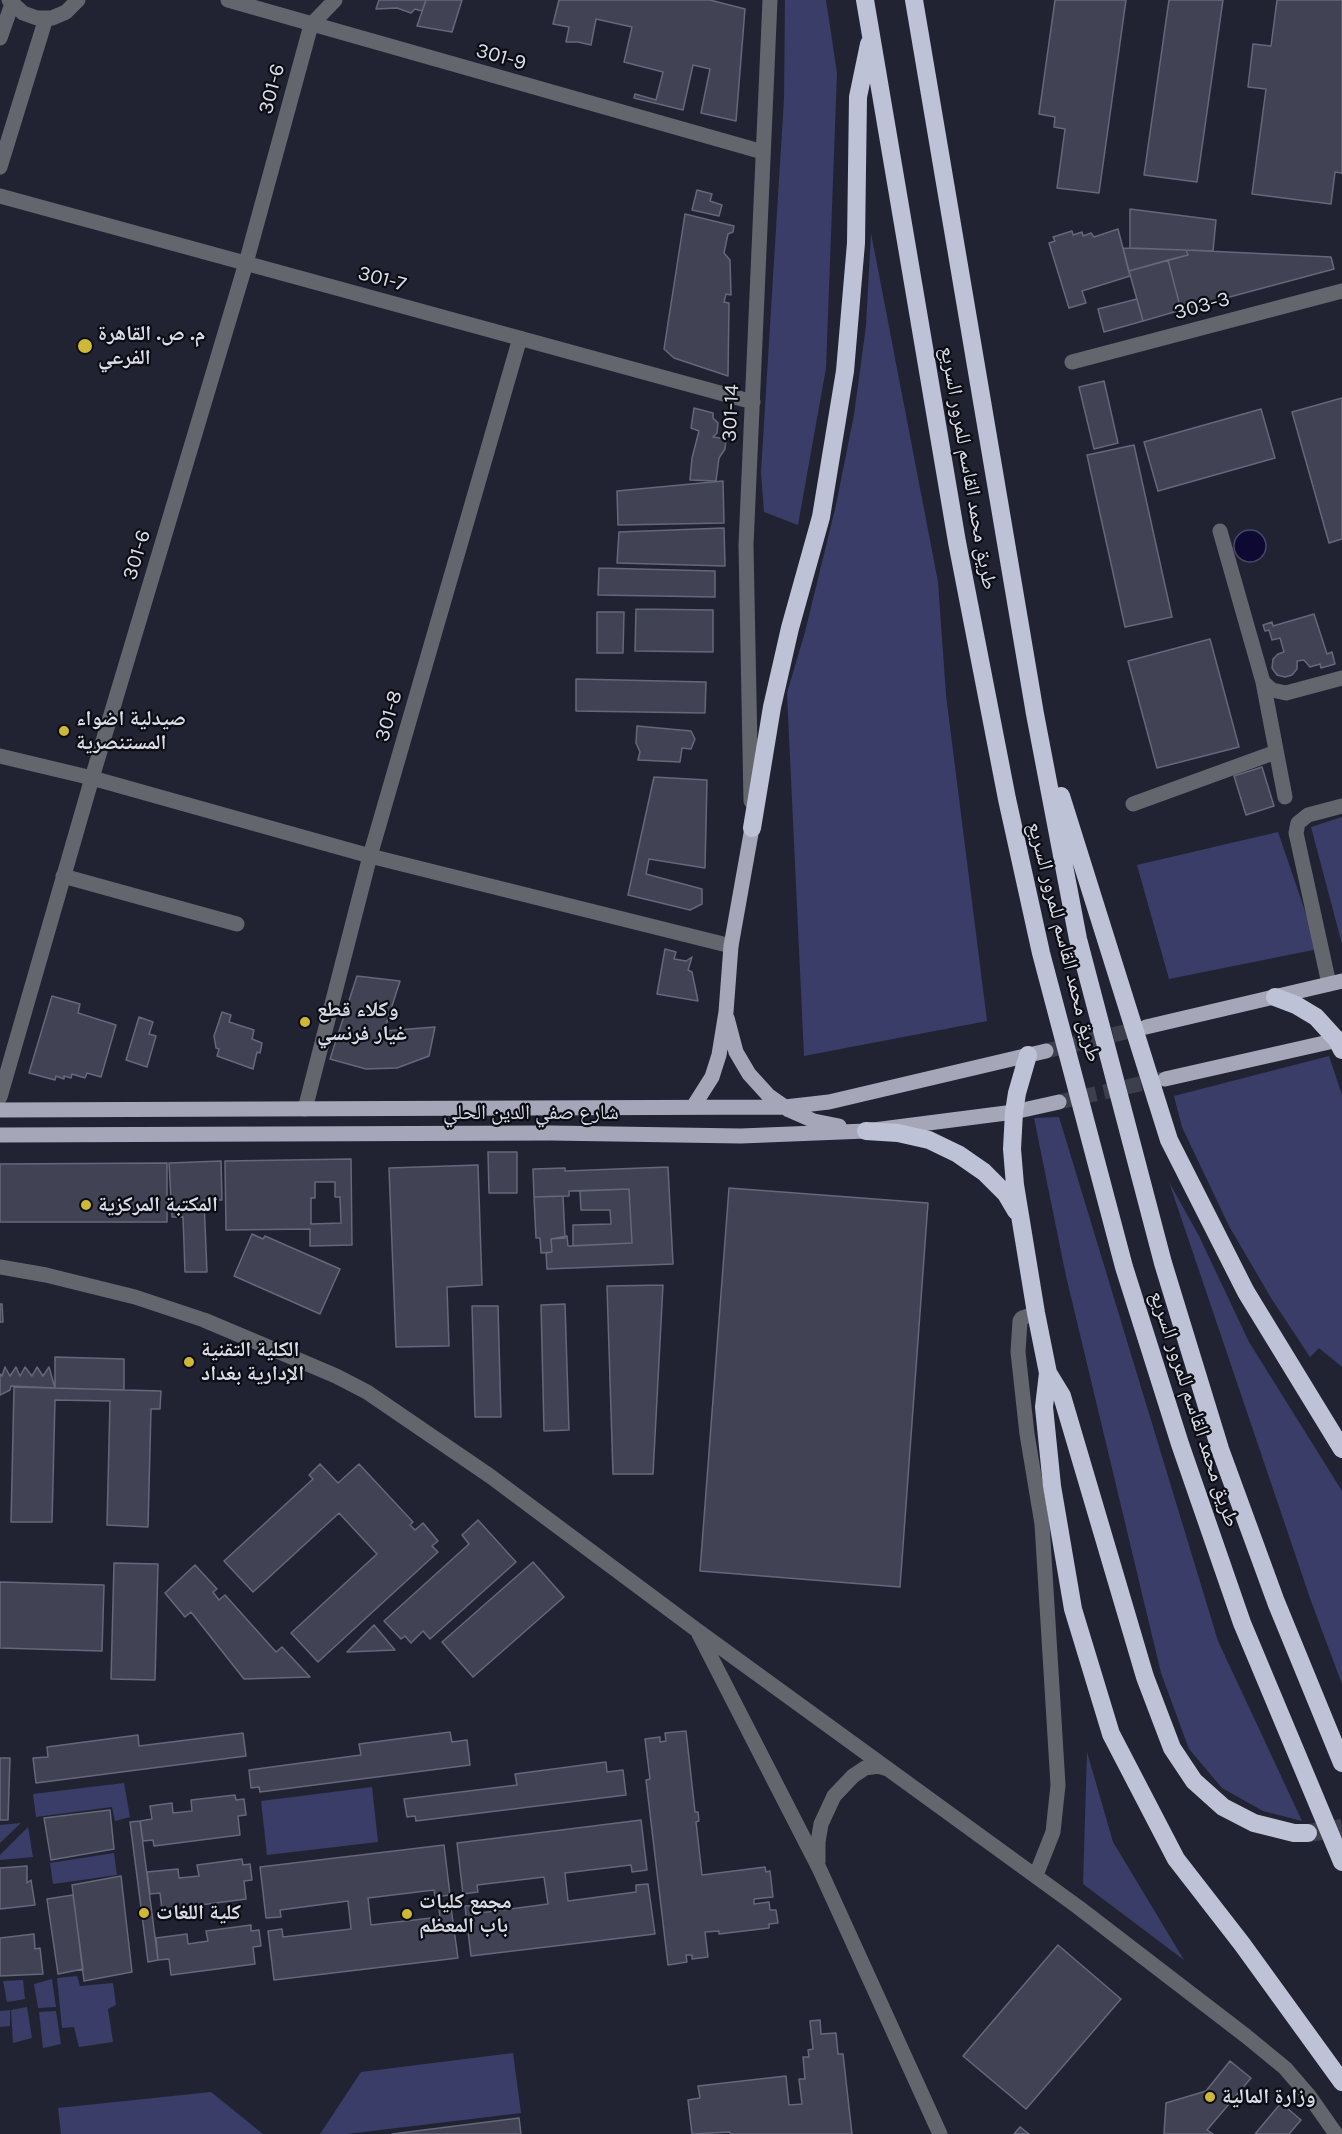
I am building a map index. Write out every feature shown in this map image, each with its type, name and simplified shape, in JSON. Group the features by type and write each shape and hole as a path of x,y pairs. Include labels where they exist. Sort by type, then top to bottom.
{"highway":[{"name":"طريق محمد القاسم للمرور السريع","path":"865,0 957,542 1007,799 1041,953 1124,1267 1180,1444 1242,1623 1342,1862"},
{"name":"طريق محمد القاسم للمرور السريع","path":"914,0 1035,714 1078,939 1163,1263 1224,1460 1276,1602 1342,1763"},
{"path":"752,828 772,706 820,517 845,371 856,243 858,98 871,33"},
{"path":"1035,714 1169,1140 1246,1292 1342,1449"},
{"path":"1275,997 1296,1005 1316,1017 1340,1043"},
{"path":"1037,1053 1017,1093 1012,1149 1015,1185 1048,1373 1044,1407 1051,1475 1071,1598 1111,1734 1176,1859 1242,1944 1342,2082"},
{"path":"866,1131 898,1133 929,1140 958,1154 984,1172 1006,1194 1022,1221"},
{"path":"1048,1373 1062,1396 1145,1677 1172,1748 1194,1781 1223,1807 1254,1823 1294,1833 1308,1833"}],"main road":[{"path":"693,1107 712,1077 719,1055 726,1012 731,946 752,828"},
{"path":"1146,1027 1335,982"},
{"path":"726,1012 736,1052 749,1074 769,1096 784,1107 814,1121 866,1131"},
{"path":"1165,1079 1340,1043"},
{"name":"شارع صفي الدين الحلي","path":"0,1110 784,1107 829,1102 1037,1053"},
{"name":"شارع صفي الدين الحلي","path":"0,1135 551,1133 741,1136 866,1131 1014,1112 1059,1102"}],"street":[{"path":"0,38 10,2 23,13 37,18 52,18 66,12 78,0"},
{"name":"301-9","path":"228,0 764,152"},
{"path":"311,25 335,0"},
{"name":"301-14","path":"752,828 746,545 770,0"},
{"path":"0,166 46,18"},
{"name":"301-6","path":"0,1097 63,876 246,263 311,25"},
{"name":"301-7","path":"0,196 753,402"},
{"name":"303-3","path":"1072,362 1342,291"},
{"name":"301-8","path":"305,1108 370,856 520,338"},
{"path":"1220,531 1263,682 1285,797"},
{"path":"1263,682 1272,690 1286,693 1342,678"},
{"path":"1133,804 1276,752"},
{"path":"0,756 92,778 370,856 731,946"},
{"path":"1335,982 1296,833 1298,823 1308,815 1342,806"},
{"path":"63,876 237,924"},
{"path":"0,1267 46,1275 135,1297 204,1320 336,1376 367,1392 489,1476 698,1631 1036,1875 1285,2068 1310,2097 1336,2134"},
{"path":"1036,1313 1020,1321 1018,1352 1027,1434 1042,1524 1058,1785 1053,1832 1036,1875"},
{"path":"698,1631 819,1868 940,2134"},
{"path":"819,1868 818,1842 821,1824 834,1796 853,1776 865,1768 878,1766 891,1770"}],"shaded area":[{"path":"785,0 826,0 837,73 826,368 798,525 764,512 761,472 784,99"},
{"path":"871,233 938,582 946,695 987,1021 804,1056 787,693 805,632 836,505 854,415 866,326"},
{"path":"1250,530 1261,535 1266,546 1261,557 1250,562 1239,557 1234,546 1239,535"},
{"path":"1342,817 1342,944 1311,827"},
{"path":"1278,832 1318,949 1169,979 1137,865"},
{"path":"1329,1056 1342,1095 1342,1367 1319,1348 1310,1357 1271,1298 1229,1226 1182,1127 1174,1096"},
{"path":"1059,1117 1218,1641 1302,1821 1263,1811 1222,1788 1189,1749 1161,1673 1066,1276 1034,1118"},
{"path":"1169,1182 1199,1236 1249,1342 1342,1491 1342,1684 1311,1601"},
{"path":"1087,1752 1113,1842 1184,1960 1083,1884"},
{"path":"124,1783 130,1817 115,1821 112,1807 36,1817 33,1794"},
{"path":"372,1787 378,1842 267,1855 261,1801"},
{"path":"21,1823 0,1843 0,1825"},
{"path":"28,1827 33,1857 0,1860 0,1855"},
{"path":"114,1853 117,1875 53,1884 50,1863"},
{"path":"77,1976 80,1986 113,1983 116,2005 108,2009 113,2042 79,2047 74,2027 62,2028 57,1978"},
{"path":"52,1979 56,2007 38,2008 34,1984"},
{"path":"23,1980 25,1999 7,2002 3,1981"},
{"path":"27,2007 32,2038 13,2043 11,2010"},
{"path":"10,2010 10,2026 0,2027 0,2011"},
{"path":"56,2011 61,2044 43,2048 39,2012"},
{"path":"513,2053 521,2113 347,2134 320,2134 361,2072"},
{"path":"211,2092 263,2134 61,2134 58,2108"}],"building":[{"path":"379,0 426,0 422,11 415,9 411,13 397,8 376,9"},
{"path":"426,0 462,0 452,32 417,26"},
{"path":"559,0 710,0 745,9 736,121 701,113 710,69 693,65 683,110 634,98 635,94 656,100 663,72 624,62 632,27 596,19 591,45 566,42 569,27 553,24"},
{"path":"1055,0 1126,0 1099,193 1057,188 1065,129 1054,127 1055,117 1039,114"},
{"path":"1169,0 1223,0 1197,182 1144,175"},
{"path":"1277,0 1342,0 1342,173 1335,172 1331,204 1252,194 1266,89 1248,87 1253,44 1271,46"},
{"path":"697,190 712,194 710,201 722,205 719,216 692,210"},
{"path":"1130,209 1216,220 1213,251 1130,248"},
{"path":"685,214 734,226 733,232 728,234 724,253 730,260 731,295 726,294 724,302 729,303 728,376 674,358 664,349"},
{"path":"1118,229 1130,276 1082,291 1086,303 1069,308 1049,243 1055,241 1053,237 1072,231 1073,235 1082,232 1083,236 1091,233 1094,237"},
{"path":"1123,248 1186,250 1188,255 1129,271"},
{"path":"1186,250 1331,257 1334,269 1181,310 1168,260 1188,255"},
{"path":"1168,260 1181,310 1143,321 1129,271"},
{"path":"1137,299 1143,321 1104,332 1098,309"},
{"path":"1104,381 1118,443 1094,449 1079,387"},
{"path":"1342,398 1342,539 1329,543 1292,412"},
{"path":"694,408 713,413 713,418 718,423 717,433 713,437 726,439 725,449 719,458 716,481 690,480 692,458 699,431 691,428"},
{"path":"1261,409 1275,458 1158,491 1144,442"},
{"path":"1134,445 1172,617 1125,627 1087,455"},
{"path":"723,481 724,523 618,525 617,491"},
{"path":"724,528 725,566 617,563 619,532"},
{"path":"599,568 715,571 715,597 598,595"},
{"path":"636,609 713,610 713,652 635,651"},
{"path":"597,612 624,612 623,653 597,653"},
{"path":"1314,614 1327,654 1332,652 1335,664 1321,668 1320,664 1310,667 1304,660 1297,661 1297,669 1292,675 1285,677 1277,675 1272,668 1273,659 1284,652 1280,638 1272,640 1269,630 1265,631 1263,625 1272,622 1273,626"},
{"path":"1210,639 1239,747 1157,768 1128,661"},
{"path":"576,679 706,682 705,713 576,711"},
{"path":"637,726 691,731 695,739 691,749 682,748 680,762 638,760 640,752 636,743"},
{"path":"1262,767 1274,806 1246,815 1234,776"},
{"path":"654,777 707,780 705,868 649,859 646,874 702,889 702,904 690,910 628,895"},
{"path":"665,949 676,952 674,959 686,961 692,957 688,970 692,972 698,1001 657,994"},
{"path":"357,976 400,981 384,1031 435,1027 429,1056 397,1068 366,1069 330,1059"},
{"path":"52,996 80,1004 78,1013 116,1025 101,1077 87,1073 85,1078 72,1074 71,1078 64,1076 64,1079 56,1076 55,1080 29,1073"},
{"path":"222,1012 231,1015 229,1022 254,1030 252,1039 262,1043 253,1069 217,1056 219,1049 216,1048 214,1036"},
{"path":"139,1017 153,1022 149,1034 156,1036 147,1067 126,1060"},
{"path":"488,1152 517,1152 517,1193 489,1193"},
{"path":"351,1159 352,1245 310,1246 310,1229 226,1230 225,1161"},
{"path":"221,1161 222,1200 204,1200 207,1272 185,1272 183,1217 172,1217 169,1163"},
{"path":"167,1163 167,1222 0,1222 0,1164"},
{"path":"478,1165 482,1285 447,1287 449,1346 396,1347 389,1168"},
{"path":"668,1167 673,1264 547,1269 546,1253 552,1252 551,1239 567,1236 568,1246 632,1243 629,1189 569,1191 569,1196 534,1197 533,1169 565,1168 565,1171"},
{"path":"315,1182 335,1182 335,1197 340,1197 341,1223 311,1224 311,1198 315,1198"},
{"path":"729,1188 928,1203 900,1587 700,1571"},
{"path":"629,1189 632,1243 573,1246 573,1225 611,1224 610,1210 581,1210 580,1191"},
{"path":"563,1196 565,1238 551,1239 552,1252 541,1253 540,1238 536,1238 534,1197"},
{"path":"252,1234 263,1239 265,1236 340,1269 320,1314 234,1276"},
{"path":"663,1285 653,1474 613,1474 607,1286"},
{"path":"0,1304 2,1304 3,1322 0,1322"},
{"path":"565,1304 569,1430 544,1431 541,1305"},
{"path":"472,1306 498,1306 501,1417 475,1417"},
{"path":"55,1357 124,1359 124,1390 55,1388"},
{"path":"5,1367 10,1376 16,1367 20,1376 25,1367 32,1376 37,1367 43,1376 49,1367 55,1388 11,1386 10,1390 0,1395 0,1374 2,1376"},
{"path":"14,1387 161,1391 160,1409 151,1409 148,1527 107,1525 110,1401 55,1400 52,1522 11,1522"},
{"path":"320,1464 338,1483 359,1464 413,1522 410,1525 415,1530 423,1523 438,1541 432,1546 438,1552 318,1662 291,1633 377,1554 339,1513 253,1592 224,1561 313,1479 309,1475"},
{"path":"478,1520 516,1562 430,1639 423,1631 411,1643 405,1636 401,1639 384,1621 469,1544 462,1535"},
{"path":"533,1562 564,1597 473,1677 442,1642"},
{"path":"114,1563 158,1564 155,1680 111,1679"},
{"path":"195,1565 217,1589 213,1592 219,1600 225,1595 276,1652 282,1647 310,1677 244,1679 191,1612 185,1617 165,1593"},
{"path":"0,1582 104,1585 102,1651 0,1648"},
{"path":"374,1625 395,1650 347,1652"},
{"path":"686,1731 695,1812 698,1812 699,1821 696,1822 702,1875 765,1867 766,1872 770,1871 773,1897 754,1899 754,1904 769,1902 770,1910 776,1910 778,1923 769,1924 769,1928 719,1934 719,1931 705,1932 708,1957 692,1959 692,1955 686,1955 687,1962 668,1965 646,1780 650,1779 645,1739 660,1737 660,1742 666,1741 665,1733"},
{"path":"450,1732 452,1742 467,1740 470,1765 260,1792 259,1787 251,1788 249,1770 361,1755 359,1744"},
{"path":"243,1733 246,1756 36,1783 33,1758 48,1757 47,1747 138,1735 139,1746"},
{"path":"0,1758 10,1758 8,1820 0,1820"},
{"path":"606,1762 607,1772 623,1770 626,1795 416,1821 415,1816 407,1817 404,1799 517,1785 515,1774"},
{"path":"235,1795 236,1800 244,1799 246,1815 238,1816 240,1835 154,1846 153,1840 143,1841 140,1821 152,1819 150,1806 172,1803 173,1813 192,1811 191,1800"},
{"path":"110,1810 114,1849 51,1860 44,1818"},
{"path":"641,1820 647,1870 632,1872 631,1865 565,1873 568,1901 636,1892 636,1885 648,1884 655,1934 471,1956 465,1906 479,1905 480,1913 548,1904 544,1877 477,1885 478,1892 463,1894 457,1843"},
{"path":"140,1821 158,1960 148,1962 130,1822"},
{"path":"444,1845 450,1895 435,1897 434,1890 368,1898 371,1925 440,1917 439,1909 451,1908 458,1958 274,1980 268,1931 282,1929 283,1937 351,1929 348,1901 280,1910 281,1917 266,1918 260,1867"},
{"path":"242,1859 243,1865 250,1864 252,1880 244,1881 246,1899 162,1910 160,1893 150,1894 147,1872 178,1869 179,1878 199,1876 197,1865"},
{"path":"27,1866 27,1883 31,1880 35,1905 0,1909 0,1868"},
{"path":"121,1876 132,1972 84,1981 72,1885"},
{"path":"73,1895 83,1969 58,1974 47,1899"},
{"path":"251,1925 251,1931 259,1930 261,1946 253,1947 255,1964 171,1975 169,1959 158,1960 156,1938 187,1934 188,1944 208,1941 206,1931"},
{"path":"34,1934 35,1949 40,1948 43,1974 0,1976 0,1938"},
{"path":"1058,1945 1121,1999 1026,2109 963,2056"},
{"path":"820,2020 821,2034 836,2033 838,2054 843,2054 852,2134 730,2134 730,2132 692,2134 688,2100 700,2098 698,2086 786,2076 789,2105 802,2104 799,2079 805,2079 803,2057 809,2057 808,2050 813,2049 810,2021"},
{"name":"وزارة المالية","path":"1230,2061 1251,2078 1207,2130 1213,2134 1164,2134 1166,2103 1206,2091"},
{"name":"وزارة المالية","path":"1281,2103 1301,2120 1289,2134 1255,2134"},
{"path":"519,2118 521,2134 392,2134"},
{"path":"1020,2127 1029,2134 1014,2134"}],"tunnel":[{"path":"1046,1051 1146,1027"},
{"path":"1059,1102 1162,1079"},
{"path":"1308,1833 1342,1828"}],"place":[{"name":"م. ص. القاهرة الفرعي","path":"85,346"},
{"name":"صيدلية اضواء المستنصرية","path":"64,731"},
{"name":"وكلاء قطع غيار فرنسي","path":"305,1022"},
{"name":"المكتبة المركزية","path":"86,1205"},
{"name":"الكلية التقنية الإدارية بغداد","path":"189,1362"},
{"name":"كلية اللغات","path":"144,1913"},
{"name":"مجمع كليات باب المعظم","path":"407,1914"},
{"name":"وزارة المالية","path":"1210,2097"}]}
